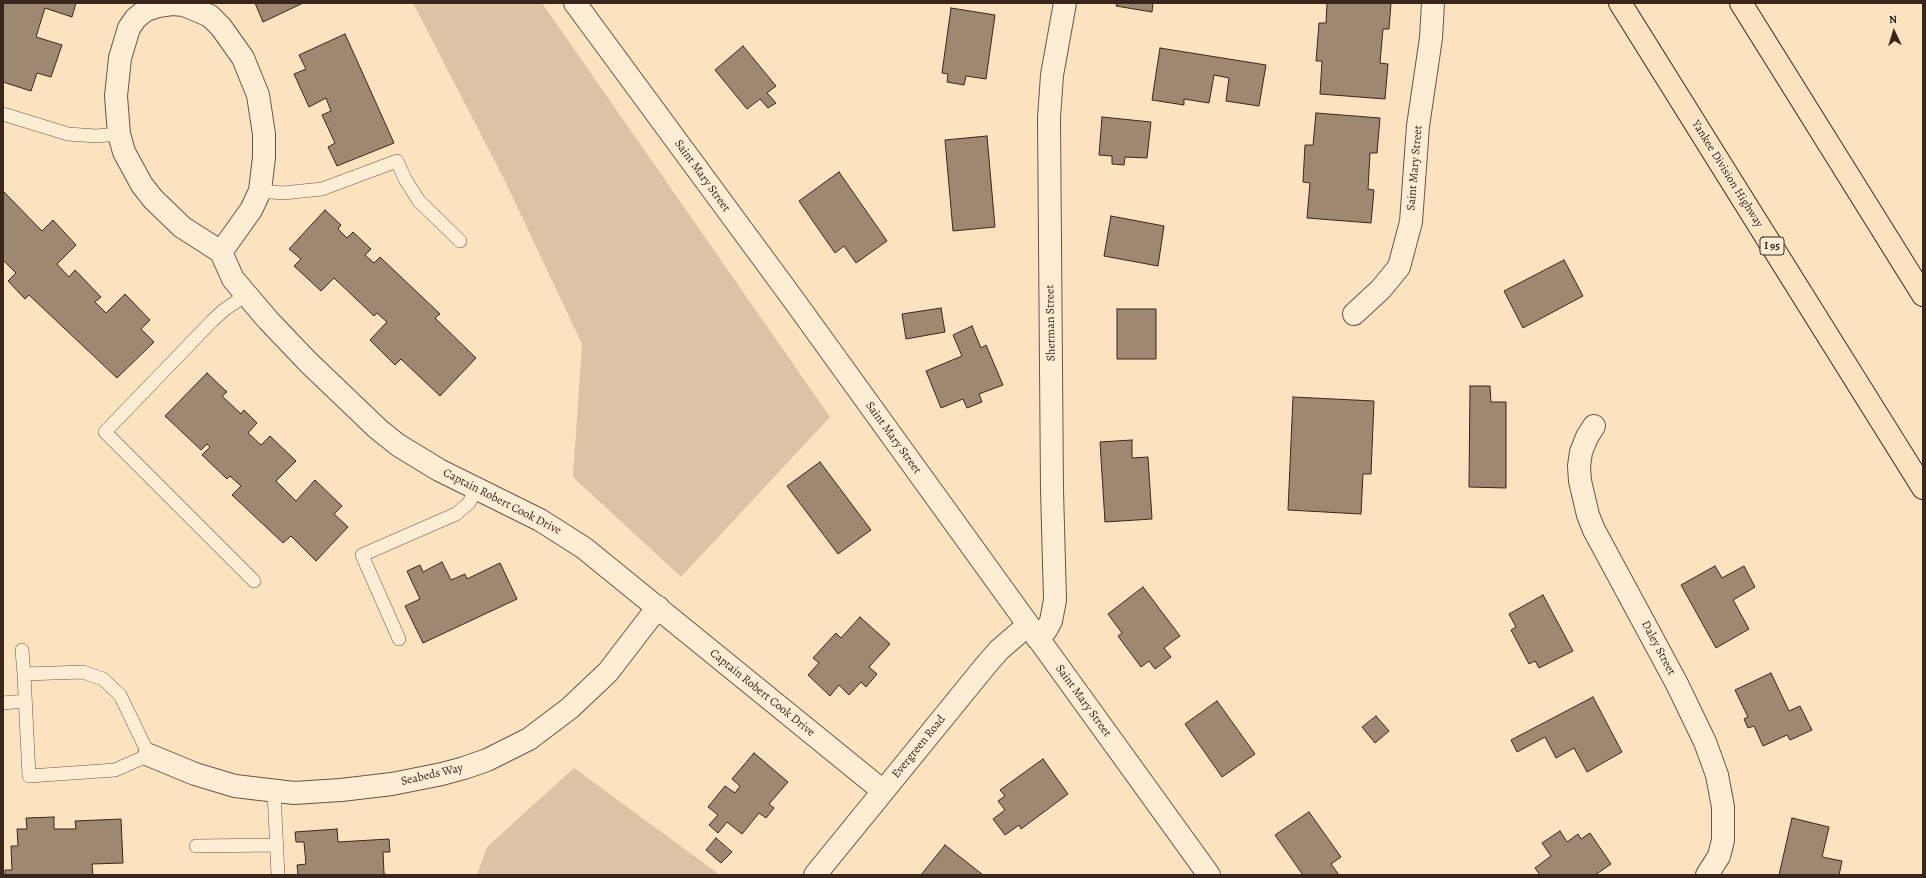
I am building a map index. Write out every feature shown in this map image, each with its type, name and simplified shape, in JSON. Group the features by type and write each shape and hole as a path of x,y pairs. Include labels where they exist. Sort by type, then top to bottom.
{"highway":[{"name":"Yankee Division Highway","path":"1620,3 1923,488"},
{"path":"1741,3 1923,295"}],"street":[{"name":"Saint Mary Street","path":"575,3 788,293 1209,875"},
{"name":"Sherman Street","path":"1033,632 1046,630 1051,621 1055,600 1052,490 1049,118 1052,75 1065,3"},
{"name":"Saint Mary Street","path":"1354,314 1381,289 1399,267 1411,222 1418,126 1431,38 1434,3"},
{"path":"158,4 184,6 210,16 222,27 243,58 252,77 262,114 264,157 260,191 251,210 221,252 182,227 153,199 132,169 119,134 116,96 117,78 124,43 129,28 136,18 146,10 158,4"},
{"name":"Captain Robert Cook Drive","path":"221,252 233,279 246,295 308,362 378,429 417,458 562,533 606,565 883,791"},
{"name":"Daley Street","path":"1594,426 1586,437 1581,452 1579,466 1580,481 1588,515 1594,530 1677,684 1705,742 1719,783 1723,807 1723,840 1719,856 1707,875"},
{"name":"Seabeds Way","path":"149,755 235,786 274,792 323,792 419,779 464,768 508,750 550,725 608,672 658,607"},
{"name":"Evergreen Road","path":"815,875 986,664 999,650 1033,632"}],"lane":[{"path":"3,114 68,134 96,136 119,134"},
{"path":"260,191 283,193 322,189 397,161 405,179 420,201 460,241"},
{"path":"246,295 224,310 212,321 105,432 254,581"},
{"path":"399,639 362,555 456,514 469,503 476,488"},
{"path":"22,650 29,776 115,770 149,755 120,695 103,679 84,672 24,674"},
{"path":"3,703 25,702"},
{"path":"274,792 278,875"},
{"path":"196,846 276,845"}],"shaded area":[{"path":"413,3 542,3 830,417 681,577 573,477 582,344 505,181"},
{"path":"574,768 720,875 477,875 487,847"}],"building":[{"path":"3,3 76,3 72,17 45,8 36,37 62,45 51,77 37,73 31,91 3,82"},
{"path":"255,3 303,3 263,22"},
{"path":"1117,3 1153,3 1152,12 1116,6"},
{"path":"1327,3 1391,3 1389,29 1383,29 1380,63 1388,64 1385,99 1320,94 1322,61 1316,61 1319,23 1326,23"},
{"path":"951,8 995,15 986,79 966,76 964,85 947,82 948,74 942,73"},
{"path":"345,34 394,143 337,166 328,147 335,143 322,115 331,111 326,98 309,107 294,74 306,69 299,55"},
{"path":"743,46 776,86 767,93 776,103 768,108 760,99 747,109 715,70"},
{"path":"1160,48 1266,65 1259,106 1226,101 1229,78 1214,75 1209,103 1184,99 1184,105 1152,100"},
{"path":"1316,113 1380,118 1377,153 1370,153 1368,189 1374,190 1371,223 1307,218 1310,183 1303,182 1305,145 1313,145"},
{"path":"1102,117 1151,122 1147,158 1125,157 1124,165 1112,164 1112,156 1099,155"},
{"path":"987,136 995,227 953,231 945,140"},
{"path":"839,172 887,241 856,263 844,246 835,253 799,201"},
{"path":"3,191 42,231 53,220 76,245 57,264 69,277 75,270 101,297 95,302 106,313 125,294 150,320 141,329 154,342 117,378 29,295 25,299 8,281 16,273 3,260"},
{"path":"325,210 341,225 338,229 347,238 353,232 371,249 365,255 374,263 380,257 440,314 435,318 476,358 440,396 401,359 395,365 370,340 387,322 377,313 374,316 334,278 321,291 294,266 301,259 289,249"},
{"path":"1111,216 1164,226 1158,266 1104,256"},
{"path":"1564,260 1583,296 1523,328 1504,291"},
{"path":"941,308 945,332 906,339 902,314"},
{"path":"1117,309 1156,309 1156,359 1117,359"},
{"path":"972,326 981,348 986,345 1003,385 979,394 982,402 967,408 963,399 941,408 926,371 962,356 953,335"},
{"path":"207,373 227,392 222,396 241,414 244,410 257,423 248,433 261,445 270,436 296,461 276,481 296,501 315,480 342,506 334,514 348,527 316,561 291,536 283,543 232,495 241,486 230,476 227,479 202,455 210,447 207,444 201,450 165,416"},
{"path":"1470,386 1490,386 1491,402 1506,402 1506,488 1469,487"},
{"path":"1293,397 1374,401 1371,474 1363,474 1361,514 1288,510"},
{"path":"1132,440 1132,458 1148,457 1152,519 1105,522 1100,442"},
{"path":"820,462 871,530 838,554 787,486"},
{"path":"442,562 451,580 465,574 467,579 500,563 517,599 423,643 405,606 420,599 407,571 420,565 423,572"},
{"path":"1715,566 1722,578 1744,566 1755,587 1733,600 1749,629 1716,648 1681,585"},
{"path":"1143,587 1180,636 1164,648 1171,657 1155,669 1149,661 1141,667 1118,636 1122,633 1108,614"},
{"path":"1543,595 1573,651 1539,668 1535,661 1529,664 1511,630 1516,627 1509,614"},
{"path":"860,617 890,644 869,667 877,674 866,687 861,682 849,695 839,685 830,696 808,675 819,663 813,658 836,633 841,638"},
{"path":"1771,673 1789,711 1800,706 1812,730 1790,740 1787,735 1763,746 1754,726 1748,728 1744,719 1748,717 1735,690"},
{"path":"1593,697 1622,752 1587,772 1574,748 1556,758 1545,737 1517,752 1511,740"},
{"path":"1217,701 1255,754 1222,777 1185,724"},
{"path":"1376,716 1389,731 1375,743 1362,727"},
{"path":"754,753 788,782 769,804 774,808 766,818 759,813 742,834 727,822 718,833 709,825 718,815 708,807 725,786 735,793 740,786 732,779"},
{"path":"1043,759 1068,794 1021,829 1019,825 1005,835 993,819 1005,810 998,801 1005,796 1000,790"},
{"path":"1309,812 1341,857 1331,864 1339,875 1303,875 1275,835"},
{"path":"54,817 54,829 76,829 75,821 121,819 123,863 92,864 93,875 5,875 5,870 12,870 11,846 18,846 17,829 27,829 26,818"},
{"path":"1792,818 1829,827 1822,857 1842,861 1839,875 1779,875"},
{"path":"337,829 338,842 389,839 390,852 383,852 384,874 391,875 298,875 297,865 306,864 304,842 296,842 295,832"},
{"path":"1560,831 1567,842 1578,834 1581,839 1590,833 1611,864 1595,875 1540,875 1535,868 1551,856 1542,843"},
{"path":"716,838 732,852 721,863 706,850"},
{"path":"945,845 983,875 921,875"}]}
